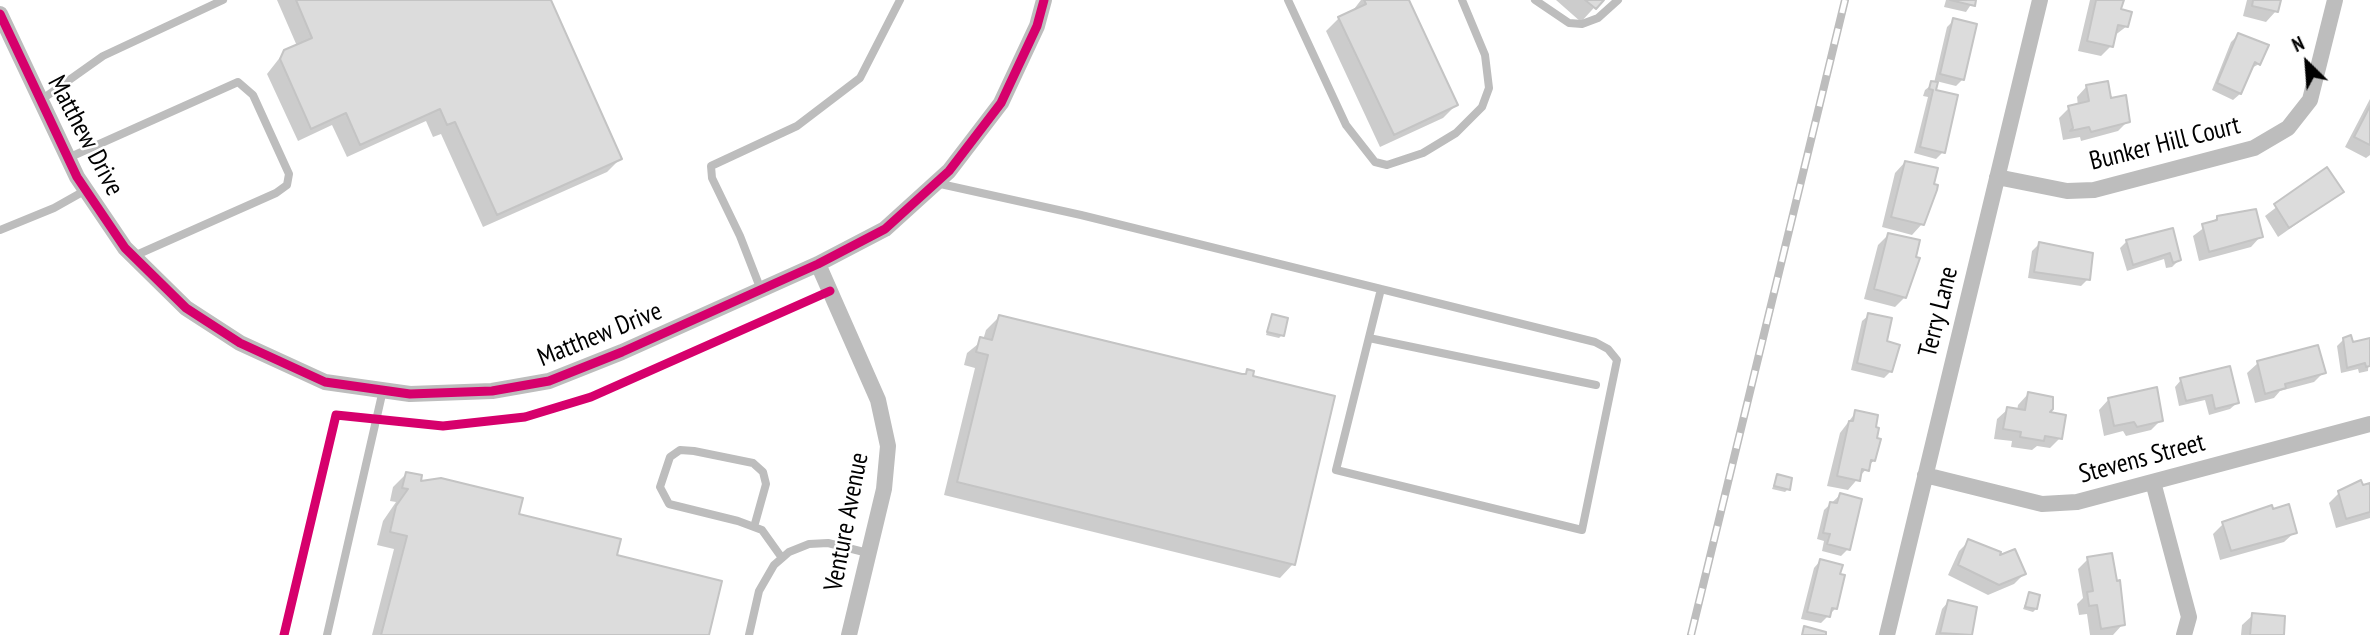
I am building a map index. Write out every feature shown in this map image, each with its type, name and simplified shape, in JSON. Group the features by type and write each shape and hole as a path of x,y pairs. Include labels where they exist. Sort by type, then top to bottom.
{"street":[{"name":"Matthew Drive","path":"0,14 68,158 86,190 134,257 186,308 240,343 325,382 410,394 492,391 549,381 761,290 885,229 949,171 1001,103 1037,26 1044,0"},
{"name":"Terry Lane","path":"1886,635 2040,0"},
{"name":"Bunker Hill Court","path":"1997,177 2067,191 2094,190 2254,148 2288,128 2310,100 2334,0"},
{"name":"Venture Avenue","path":"818,264 878,400 888,446 884,489 849,635"},
{"name":"Stevens Street","path":"1925,475 2042,504 2077,502 2370,424"},
{"path":"2153,482 2189,617 2184,635"}],"lane":[{"path":"41,100 103,56 223,0"},
{"path":"761,290 740,236 712,178 711,166 797,126 860,78 900,0"},
{"path":"1287,0 1346,125 1375,162 1387,165 1423,153 1456,133 1482,107 1489,88 1485,55 1462,0"},
{"path":"1535,0 1569,23 1581,24 1598,18 1618,0"},
{"path":"68,158 238,82 253,95 289,174 287,184 276,193 134,257"},
{"path":"936,183 1081,215 1381,289 1595,342 1608,349 1617,360 1582,530 1336,470 1381,289"},
{"path":"0,230 54,208 86,190"},
{"path":"1369,338 1596,385"},
{"path":"327,635 383,390"},
{"path":"754,527 766,484 762,472 753,463 694,451 680,450 670,457 660,487 669,504 762,530 782,558"},
{"path":"749,635 759,591 774,565 782,558 808,544 828,543 868,553"}],"building":[{"path":"296,0 551,0 622,159 497,215 455,122 447,125 440,109 360,145 346,113 311,129 280,59 284,50 312,38"},
{"path":"1364,0 1409,0 1458,105 1394,135 1338,17 1366,4"},
{"path":"1585,0 1604,0 1596,9"},
{"path":"1950,0 1976,0 1975,6"},
{"path":"2096,0 2124,0 2121,9 2132,12 2128,27 2118,25 2113,47 2087,41"},
{"path":"2253,0 2281,0 2278,12 2252,6"},
{"path":"1953,18 1977,24 1964,80 1940,74"},
{"path":"2238,33 2269,45 2260,65 2255,62 2241,94 2217,83"},
{"path":"1931,81 1938,82 1936,90 1958,95 1945,153 1920,147 1933,90 1929,89"},
{"path":"2108,81 2111,98 2126,95 2130,122 2091,132 2089,127 2070,131 2073,128 2068,106 2089,101 2086,85"},
{"path":"2370,106 2370,145 2354,137"},
{"path":"1905,161 1938,168 1934,184 1938,185 1937,190 1924,225 1891,217"},
{"path":"2327,167 2344,192 2289,228 2274,204"},
{"path":"2256,209 2263,237 2209,252 2202,224 2217,220 2217,216"},
{"path":"2173,228 2181,260 2173,263 2170,253 2133,265 2126,240"},
{"path":"1888,233 1920,240 1916,257 1920,258 1906,298 1874,289"},
{"path":"2039,242 2093,253 2090,280 2034,272"},
{"path":"1868,313 1892,318 1887,341 1900,345 1892,372 1857,363"},
{"path":"1272,314 1288,318 1284,336 1267,332"},
{"path":"999,315 1242,374 1246,374 1247,369 1254,371 1253,376 1335,396 1295,565 957,482 988,355 976,352 980,337 992,340"},
{"path":"2351,335 2353,342 2370,338 2370,366 2366,367 2365,363 2347,368 2343,338"},
{"path":"2318,345 2326,373 2285,384 2286,388 2265,394 2257,361"},
{"path":"2230,366 2239,403 2215,409 2212,395 2186,401 2180,378"},
{"path":"2157,387 2163,421 2137,427 2134,422 2114,426 2108,398"},
{"path":"2028,392 2053,397 2053,409 2050,412 2066,415 2062,439 2045,436 2044,441 2020,437 2021,432 2003,429 2007,407 2025,410"},
{"path":"1855,410 1878,415 1877,438 1881,439 1875,461 1871,460 1869,471 1862,469 1860,481 1837,476 1849,421 1853,421"},
{"path":"406,472 422,475 421,481 441,478 523,498 519,514 621,539 617,555 722,581 709,635 381,635 407,536 390,532 396,506 408,489 402,488"},
{"path":"1777,474 1792,478 1790,490 1774,486"},
{"path":"2361,480 2363,485 2370,483 2370,512 2346,519 2338,491"},
{"path":"1840,493 1862,499 1850,550 1827,544 1830,534 1823,533 1830,502 1837,503"},
{"path":"2289,504 2297,533 2231,551 2222,522 2272,505 2273,509"},
{"path":"1968,539 2001,552 2000,555 2015,549 2026,574 1999,585 1958,565"},
{"path":"2112,553 2117,581 2120,580 2125,625 2101,629 2097,605 2089,606 2087,592 2093,591 2087,557"},
{"path":"1820,559 1843,565 1840,574 1845,575 1837,609 1832,608 1830,617 1807,612"},
{"path":"2029,592 2040,595 2037,609 2025,607"},
{"path":"1948,600 1977,607 1972,635 1940,633"},
{"path":"2252,613 2285,616 2284,635 2250,635"},
{"path":"1804,626 1826,632 1826,635 1802,635"}],"railway":[{"path":"1691,635 1845,0"}],"cycle path":[{"path":"0,14 77,177 125,248 186,308 240,343 325,382 410,394 492,391 549,381 622,352 818,264 885,229 949,171 1001,103 1037,26 1044,0"},
{"path":"284,635 336,415 443,426 525,417 591,397 830,291"}]}
